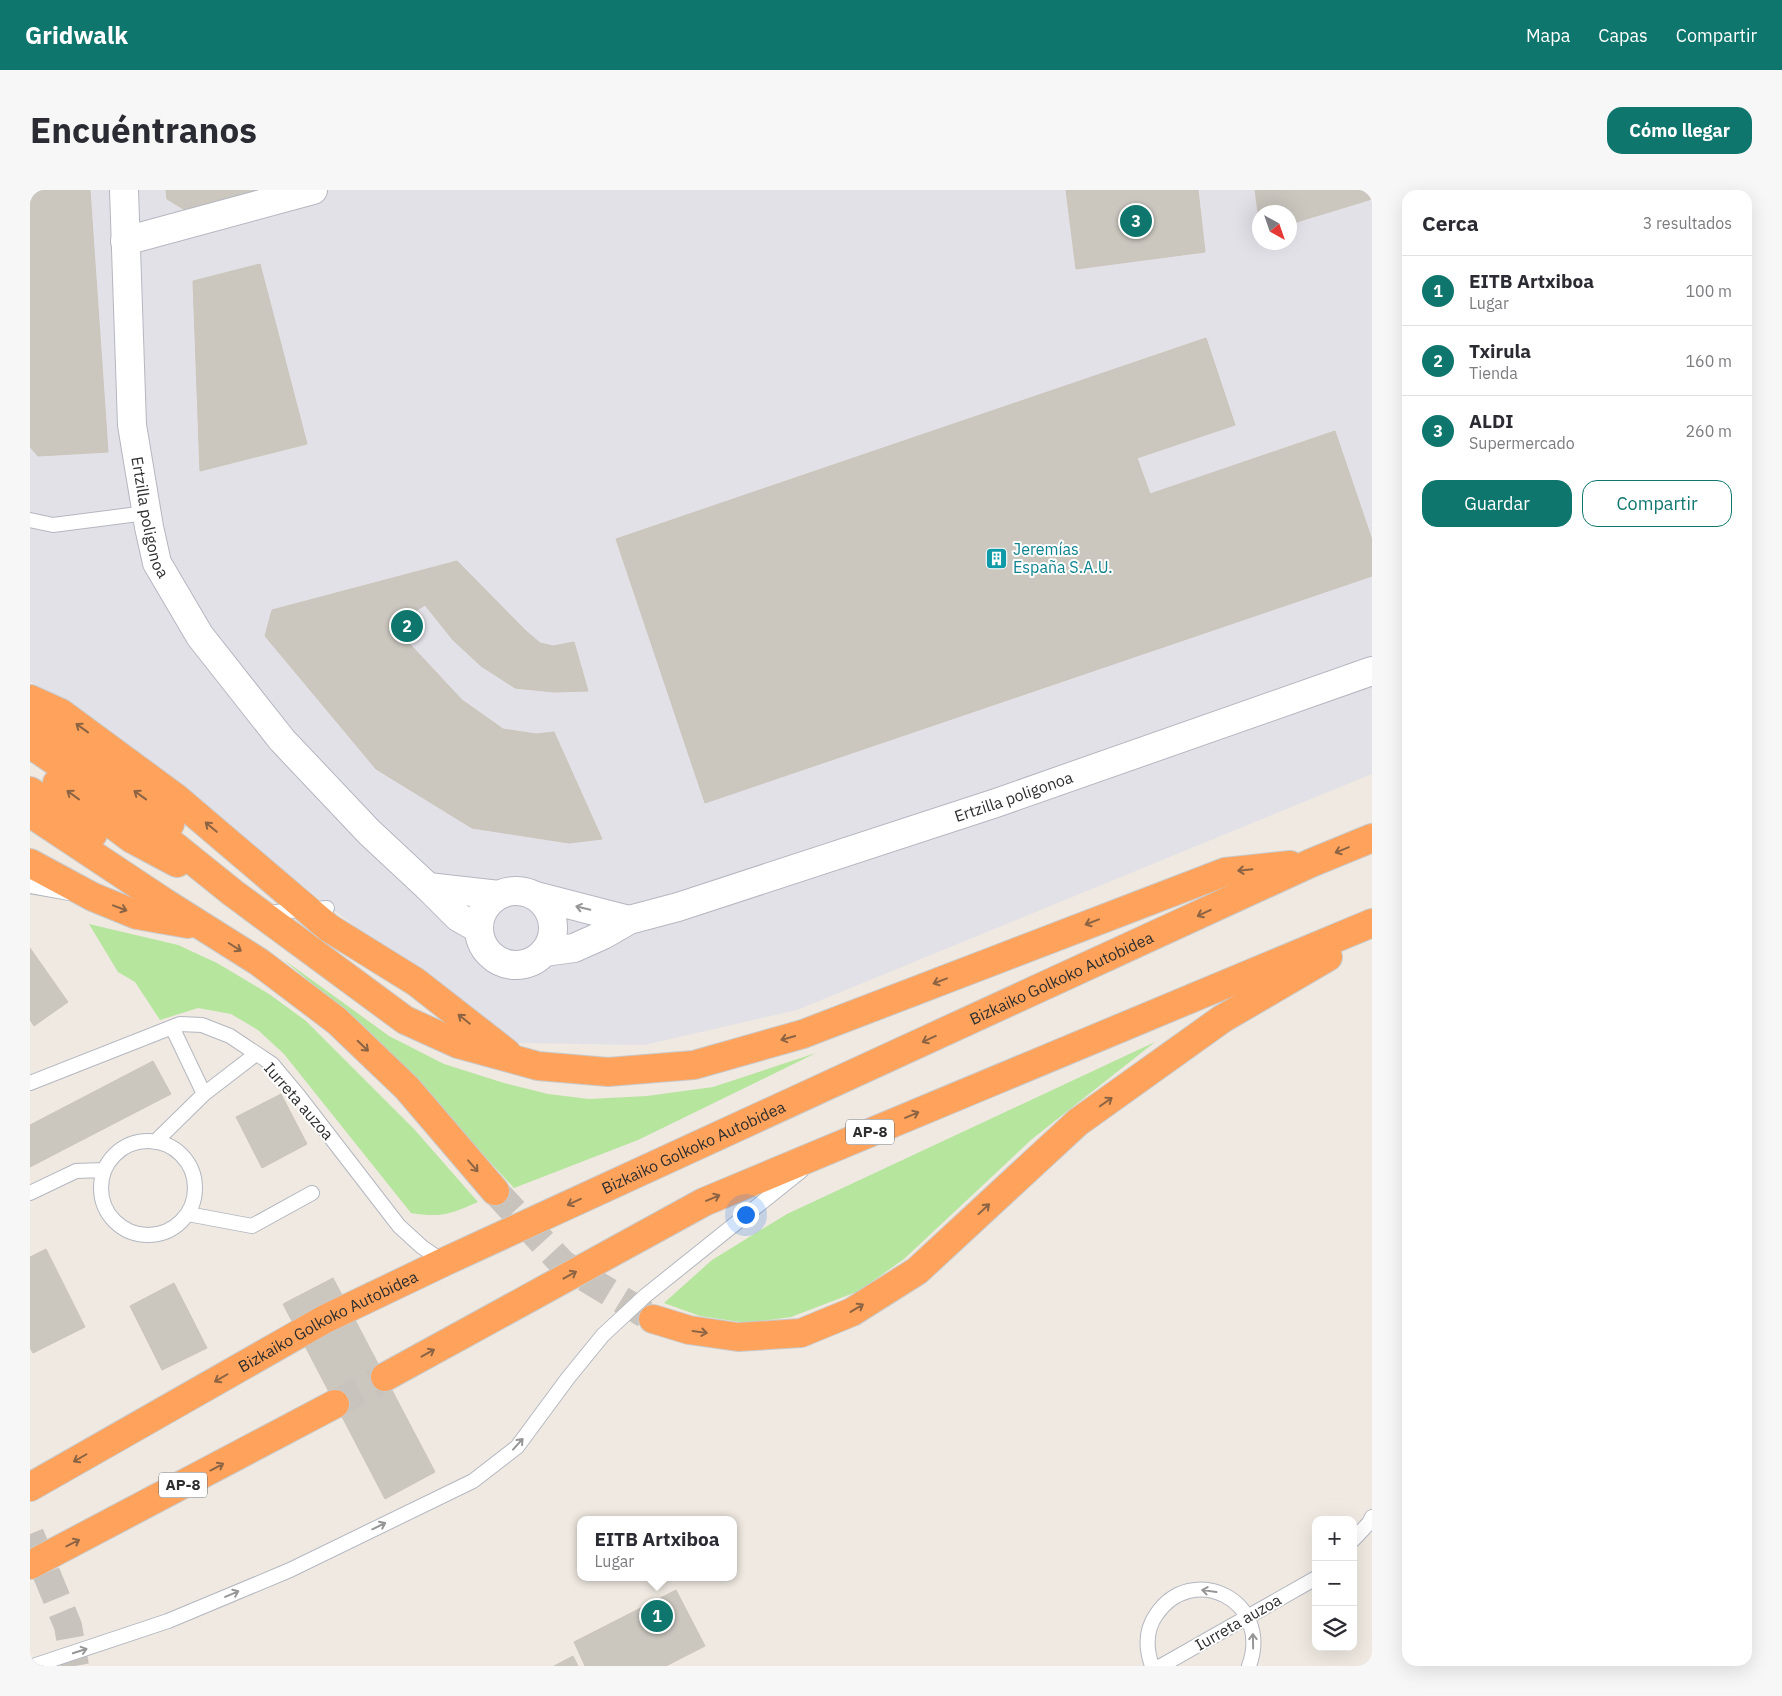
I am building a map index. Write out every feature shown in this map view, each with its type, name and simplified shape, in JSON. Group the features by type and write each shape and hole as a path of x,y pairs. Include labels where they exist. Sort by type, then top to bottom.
{"highway":[{"path":"30,699 61,712 175,797 248,858 317,908 329,928 416,982 516,1060"},
{"path":"30,722 48,728 152,804 233,894"},
{"path":"30,744 146,823 233,894 404,1020 458,1044 538,1066 608,1072 694,1065 803,1034 1225,872 1311,862"},
{"path":"30,764 132,840 233,894"},
{"path":"30,790 113,849 164,902"},
{"path":"30,813 200,926 259,962 337,1021 407,1088 495,1191"},
{"path":"30,835 74,865 164,902"},
{"name":"Bizkaiko Golkoko Autobidea","path":"30,1487 325,1320 444,1262 1311,862 1372,838"},
{"path":"30,863 62,882 93,897 138,914 200,926"},
{"name":"AP-8","path":"385,1377 704,1202 1372,923"},
{"path":"653,1319 689,1330 738,1337 801,1334 852,1312 918,1271 1078,1122 1222,1020 1372,932"},
{"name":"AP-8","path":"30,1565 335,1404"}],"street":[{"name":"Ertzilla poligonoa","path":"124,190 132,425 146,512 158,563 200,636 282,740 369,832 458,917 479,929"},
{"path":"125,241 313,190"},
{"name":"Ertzilla poligonoa","path":"640,917 695,902 996,803 1372,671"},
{"path":"428,887 499,895"},
{"path":"536,896 546,905 551,916 554,929 551,941 544,952 534,961 522,965 510,965 498,961 488,953 481,941 480,918 490,900 511,891 524,892 640,917"},
{"path":"544,952 574,948 640,917"}],"lane":[{"path":"30,520 53,525 146,512"},
{"path":"30,886 93,897"},
{"path":"260,913 317,908"},
{"name":"Iurreta auzoa","path":"30,1083 180,1024 202,1025 230,1036 272,1064 399,1226 422,1247 444,1262"},
{"path":"172,1027 204,1094"},
{"path":"155,1142 204,1094 256,1054"},
{"path":"139,1142 155,1142 170,1147 182,1156 191,1168 195,1184 194,1199 188,1214 177,1225 164,1232 148,1236 133,1233 119,1226 109,1215 102,1200 101,1185 104,1170 113,1157 125,1147 139,1142"},
{"path":"33,1666 168,1621 281,1574 473,1481 517,1447 568,1378 603,1335 645,1296 835,1146"},
{"path":"30,1193 76,1172 104,1170"},
{"path":"188,1214 252,1226 312,1193"},
{"path":"1357,1536 1369,1524 1372,1517"},
{"name":"Iurreta auzoa","path":"1161,1666 1312,1580"},
{"path":"1152,1666 1148,1654 1147,1637 1152,1621 1161,1607 1174,1596 1190,1590 1207,1590 1224,1594 1238,1603 1248,1616 1254,1634 1254,1653 1249,1666"}],"shaded area":[{"path":"30,190 1372,190 1372,774 797,1010 644,1045 518,1043 367,936 68,701 30,682"}],"green space":[{"path":"89,924 178,945 217,963 269,994 306,1021 414,1129 478,1202 446,1214 411,1213 284,1054 258,1030 231,1014 198,1008 160,1020 135,982 118,972"},
{"path":"283,959 389,1036 444,1064 504,1083 548,1094 589,1099 647,1096 713,1087 816,1053 638,1140 514,1188 379,1041"},
{"path":"1155,1042 1032,1139 904,1259 859,1291 791,1317 747,1323 700,1316 664,1303 712,1260 787,1214"}],"building":[{"path":"30,190 90,190 108,452 38,456 30,447"},
{"path":"166,190 260,190 185,210 167,199"},
{"path":"1066,190 1198,190 1205,252 1076,269"},
{"path":"1255,190 1372,190 1372,199 1297,222 1297,205 1257,205"},
{"path":"260,264 307,444 200,471 193,281"},
{"name":"Jeremías España S.A.U.","path":"1206,338 1235,425 1137,458 1150,494 1335,431 1372,540 1372,576 705,803 616,539"},
{"path":"457,561 540,643 553,646 574,642 588,691 554,692 515,688 481,666 453,640 425,605 393,626 462,700 503,729 536,734 554,732 602,839 569,843 472,828 376,769 265,636 272,610"},
{"path":"30,948 68,1002 34,1026 30,1020"},
{"path":"153,1061 171,1094 30,1167 30,1125"},
{"path":"281,1094 307,1144 262,1168 236,1117"},
{"path":"46,1249 85,1327 33,1353 30,1348 30,1257"},
{"path":"333,1278 435,1472 385,1499 283,1304"},
{"path":"174,1283 207,1348 162,1370 130,1306"},
{"path":"676,1590 705,1646 666,1666 585,1666 574,1642"},
{"path":"573,1656 578,1666 554,1666"}],"tunnel":[{"path":"495,1191 563,1264 653,1319"},
{"path":"335,1404 385,1377"},
{"path":"30,1534 68,1626 75,1666"}],"place":[{"name":"ALDI","path":"1136,221"},
{"name":"Jeremías España S.A.U.","path":"997,558"},
{"name":"Txirula","path":"407,626"},
{"name":"EITB Artxiboa","path":"657,1616"}]}
